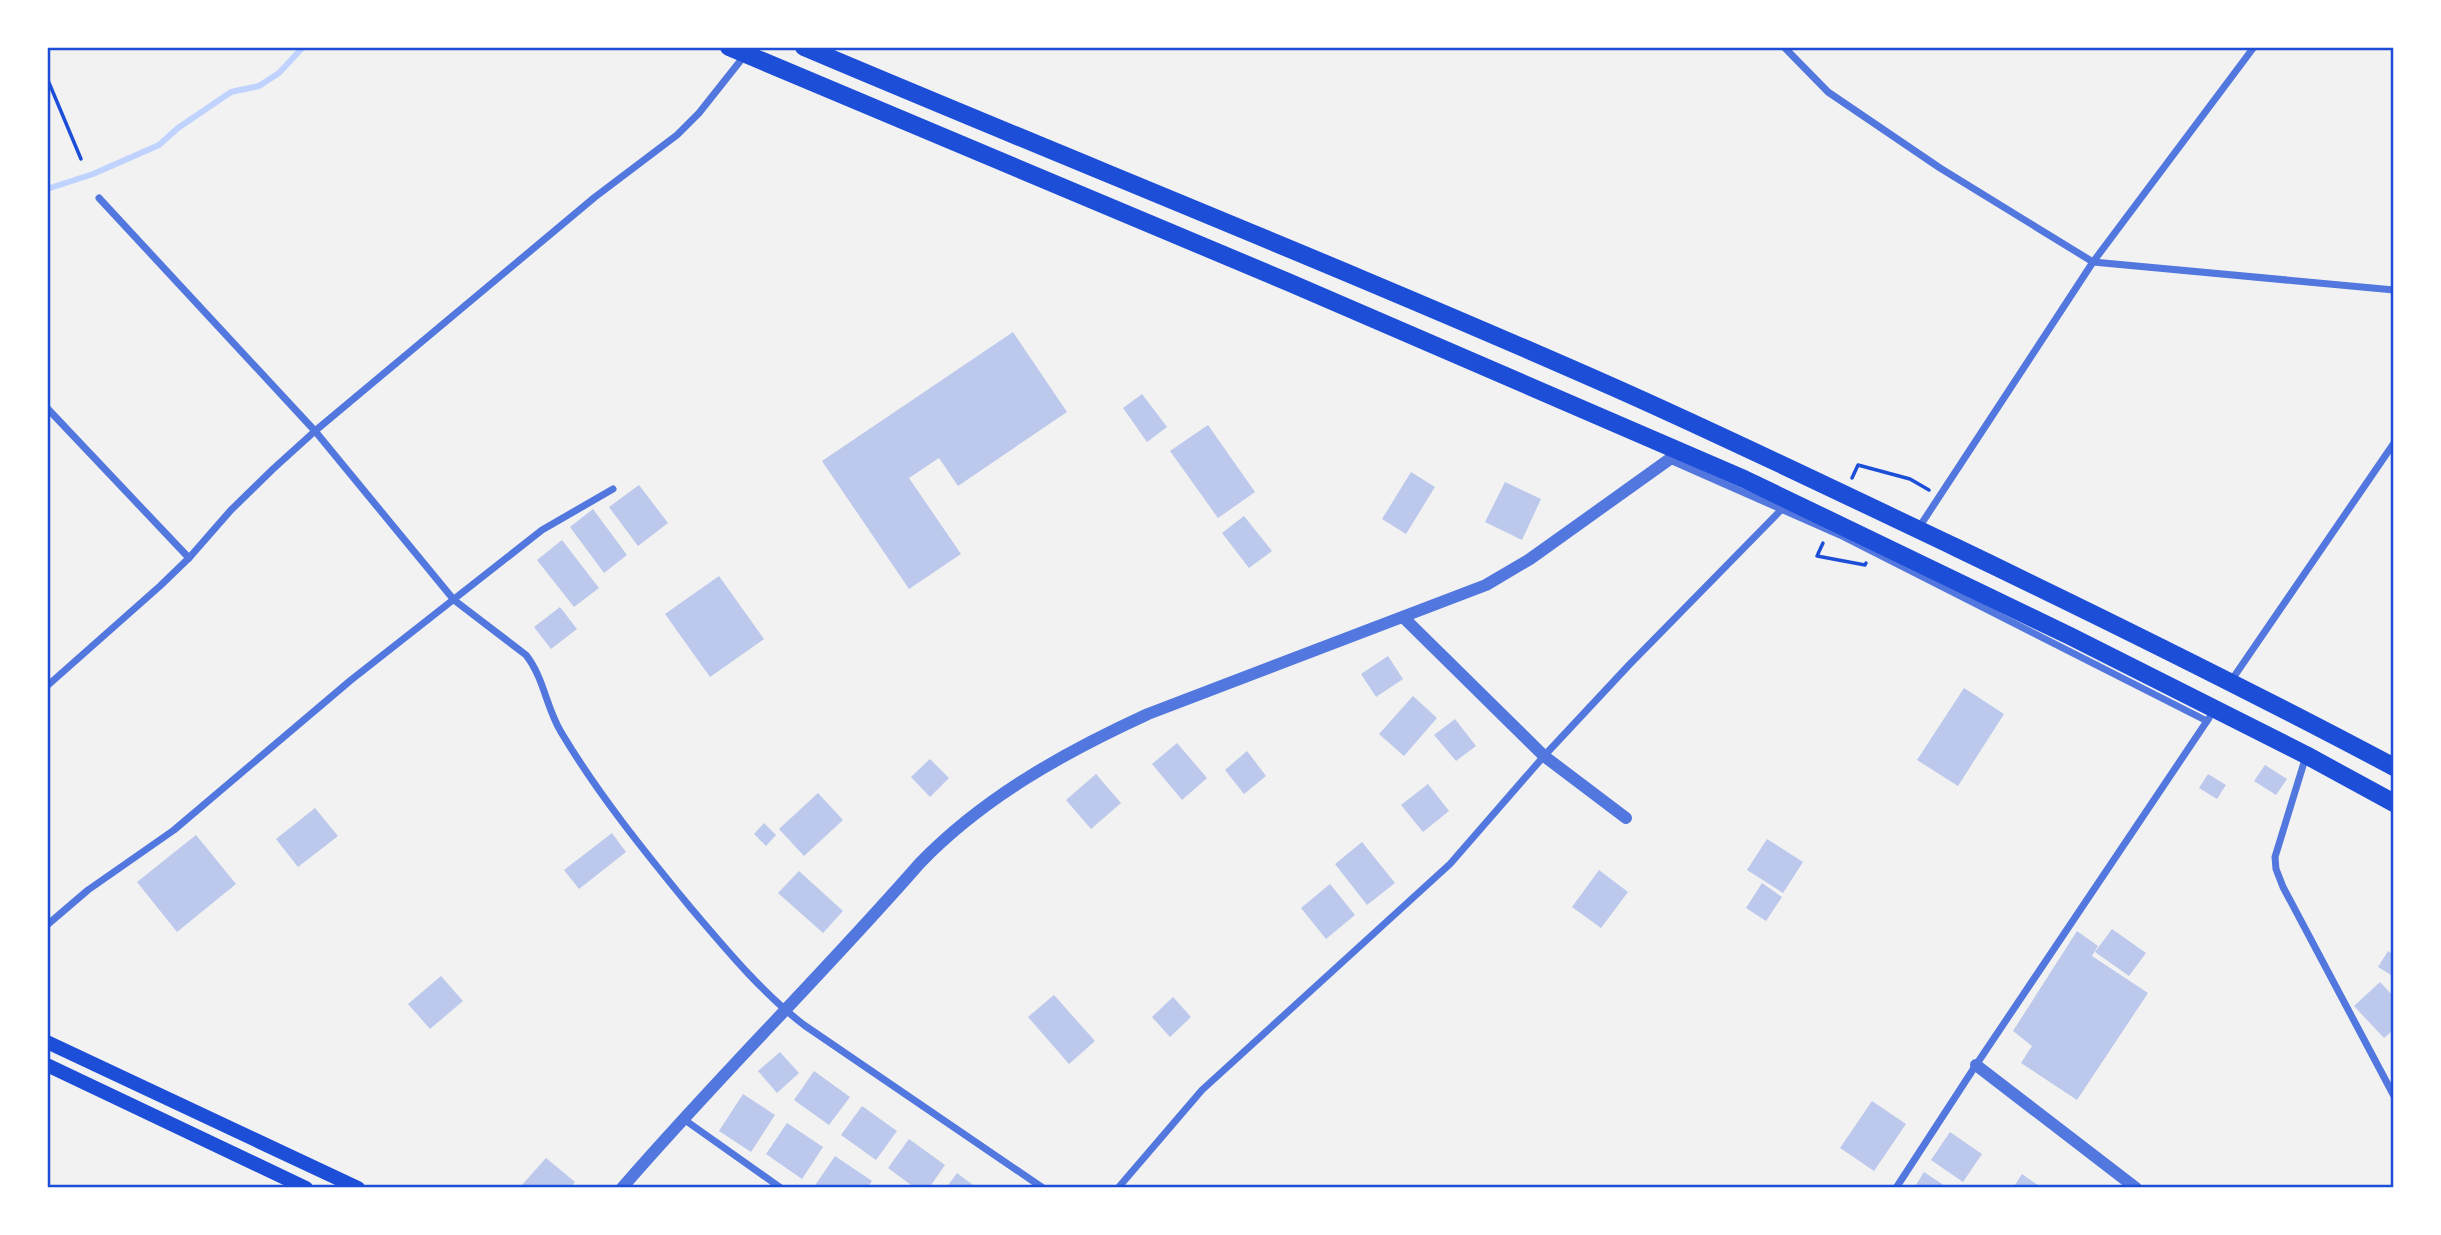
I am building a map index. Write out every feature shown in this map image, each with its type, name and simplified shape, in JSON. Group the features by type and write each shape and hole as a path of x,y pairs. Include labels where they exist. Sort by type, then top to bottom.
{"highway":[{"path":"804,47 1614,387 1836,488 2230,681 2394,767"},
{"path":"737,51 1288,282 1675,455 1822,517 2211,715 2306,755 2394,803"}],"main road":[{"path":"47,1042 358,1188"},
{"path":"47,1065 306,1188"}],"street":[{"path":"1784,47 1829,92 1940,168 2093,262 2394,290"},
{"path":"1918,529 2093,262 2254,47"},
{"path":"47,686 189,558 247,494 316,431 595,197 677,135 699,113 737,51"},
{"path":"99,198 316,431 454,600 526,655 534,666 559,729 621,821 715,936 786,1011 1043,1188"},
{"path":"47,408 189,558"},
{"path":"2230,681 2394,443"},
{"path":"622,1188 682,1118 786,1011 940,843 1006,791 1105,734 1148,714 1478,589 1510,573 1675,455 2211,715 1896,1188"},
{"path":"47,925 88,890 174,830 351,680 542,530 613,489"},
{"path":"1118,1188 1202,1090 1450,864 1544,756 1629,665 1782,509"},
{"path":"1403,617 1544,756 1626,818"},
{"path":"2306,755 2275,858 2276,869 2394,1096"},
{"path":"1976,1065 2136,1188"},
{"path":"682,1118 781,1188"}],"path":[{"path":"47,78 80,159"},
{"path":"1858,465 1910,479 1939,495"},
{"path":"1817,556 1865,565"}],"building":[{"path":"1013,332 1067,412 958,486 939,458 909,478 961,554 909,589 822,461"},
{"path":"1142,394 1167,427 1147,442 1123,408"},
{"path":"1208,425 1255,492 1218,518 1170,451"},
{"path":"1411,472 1435,487 1406,534 1382,519"},
{"path":"1505,482 1541,499 1522,540 1485,522"},
{"path":"639,485 668,523 638,546 609,507"},
{"path":"593,509 627,555 604,573 570,527"},
{"path":"1244,516 1272,551 1249,568 1222,533"},
{"path":"562,540 599,588 574,607 537,560"},
{"path":"719,576 764,639 710,677 665,614"},
{"path":"560,607 577,629 551,649 534,627"},
{"path":"1388,656 1403,679 1376,697 1361,674"},
{"path":"1964,688 2004,714 1958,786 1917,760"},
{"path":"1413,696 1437,718 1404,756 1379,734"},
{"path":"1455,719 1476,746 1456,761 1434,735"},
{"path":"1177,743 1207,778 1182,800 1152,764"},
{"path":"1247,751 1266,776 1244,794 1225,770"},
{"path":"930,759 949,778 930,797 911,777"},
{"path":"2265,765 2287,779 2276,795 2254,781"},
{"path":"1096,774 1121,803 1091,829 1066,800"},
{"path":"2208,774 2226,785 2217,799 2199,788"},
{"path":"1428,784 1449,811 1423,832 1401,805"},
{"path":"818,793 843,820 804,856 779,829"},
{"path":"315,808 338,836 298,867 276,839"},
{"path":"764,823 776,835 766,846 754,834"},
{"path":"612,833 626,852 579,889 564,870"},
{"path":"196,835 236,884 177,932 137,882"},
{"path":"1767,839 1803,862 1783,893 1747,870"},
{"path":"1362,842 1395,883 1367,905 1335,864"},
{"path":"1599,870 1628,892 1601,928 1572,907"},
{"path":"799,871 843,911 823,933 778,893"},
{"path":"1762,883 1782,897 1766,921 1746,908"},
{"path":"1330,884 1355,915 1326,939 1301,908"},
{"path":"2112,929 2146,953 2129,976 2095,952"},
{"path":"2077,931 2098,946 2092,956 2148,993 2077,1100 2021,1063 2032,1046 2013,1031"},
{"path":"2388,951 2394,955 2394,977 2378,967"},
{"path":"441,976 463,1001 430,1029 408,1004"},
{"path":"2380,982 2394,997 2394,1029 2384,1038 2354,1006"},
{"path":"1054,995 1095,1041 1069,1064 1028,1017"},
{"path":"1173,997 1191,1017 1170,1037 1152,1017"},
{"path":"780,1052 799,1073 777,1093 758,1071"},
{"path":"814,1071 850,1097 829,1125 794,1100"},
{"path":"743,1094 775,1115 751,1152 719,1131"},
{"path":"1872,1101 1906,1124 1874,1171 1840,1148"},
{"path":"862,1106 897,1131 876,1160 841,1135"},
{"path":"787,1123 823,1147 802,1179 766,1154"},
{"path":"1950,1132 1982,1154 1963,1182 1931,1160"},
{"path":"909,1139 945,1165 929,1188 915,1188 888,1168"},
{"path":"835,1156 872,1181 867,1188 814,1187"},
{"path":"546,1158 575,1182 570,1188 525,1188 522,1185"},
{"path":"1924,1172 1948,1188 1914,1188"},
{"path":"957,1173 977,1188 946,1188"},
{"path":"2022,1174 2042,1188 2013,1188"}],"waterway":[{"path":"47,189 93,174 159,145 178,128 231,92 259,86 279,73 303,47"}]}
